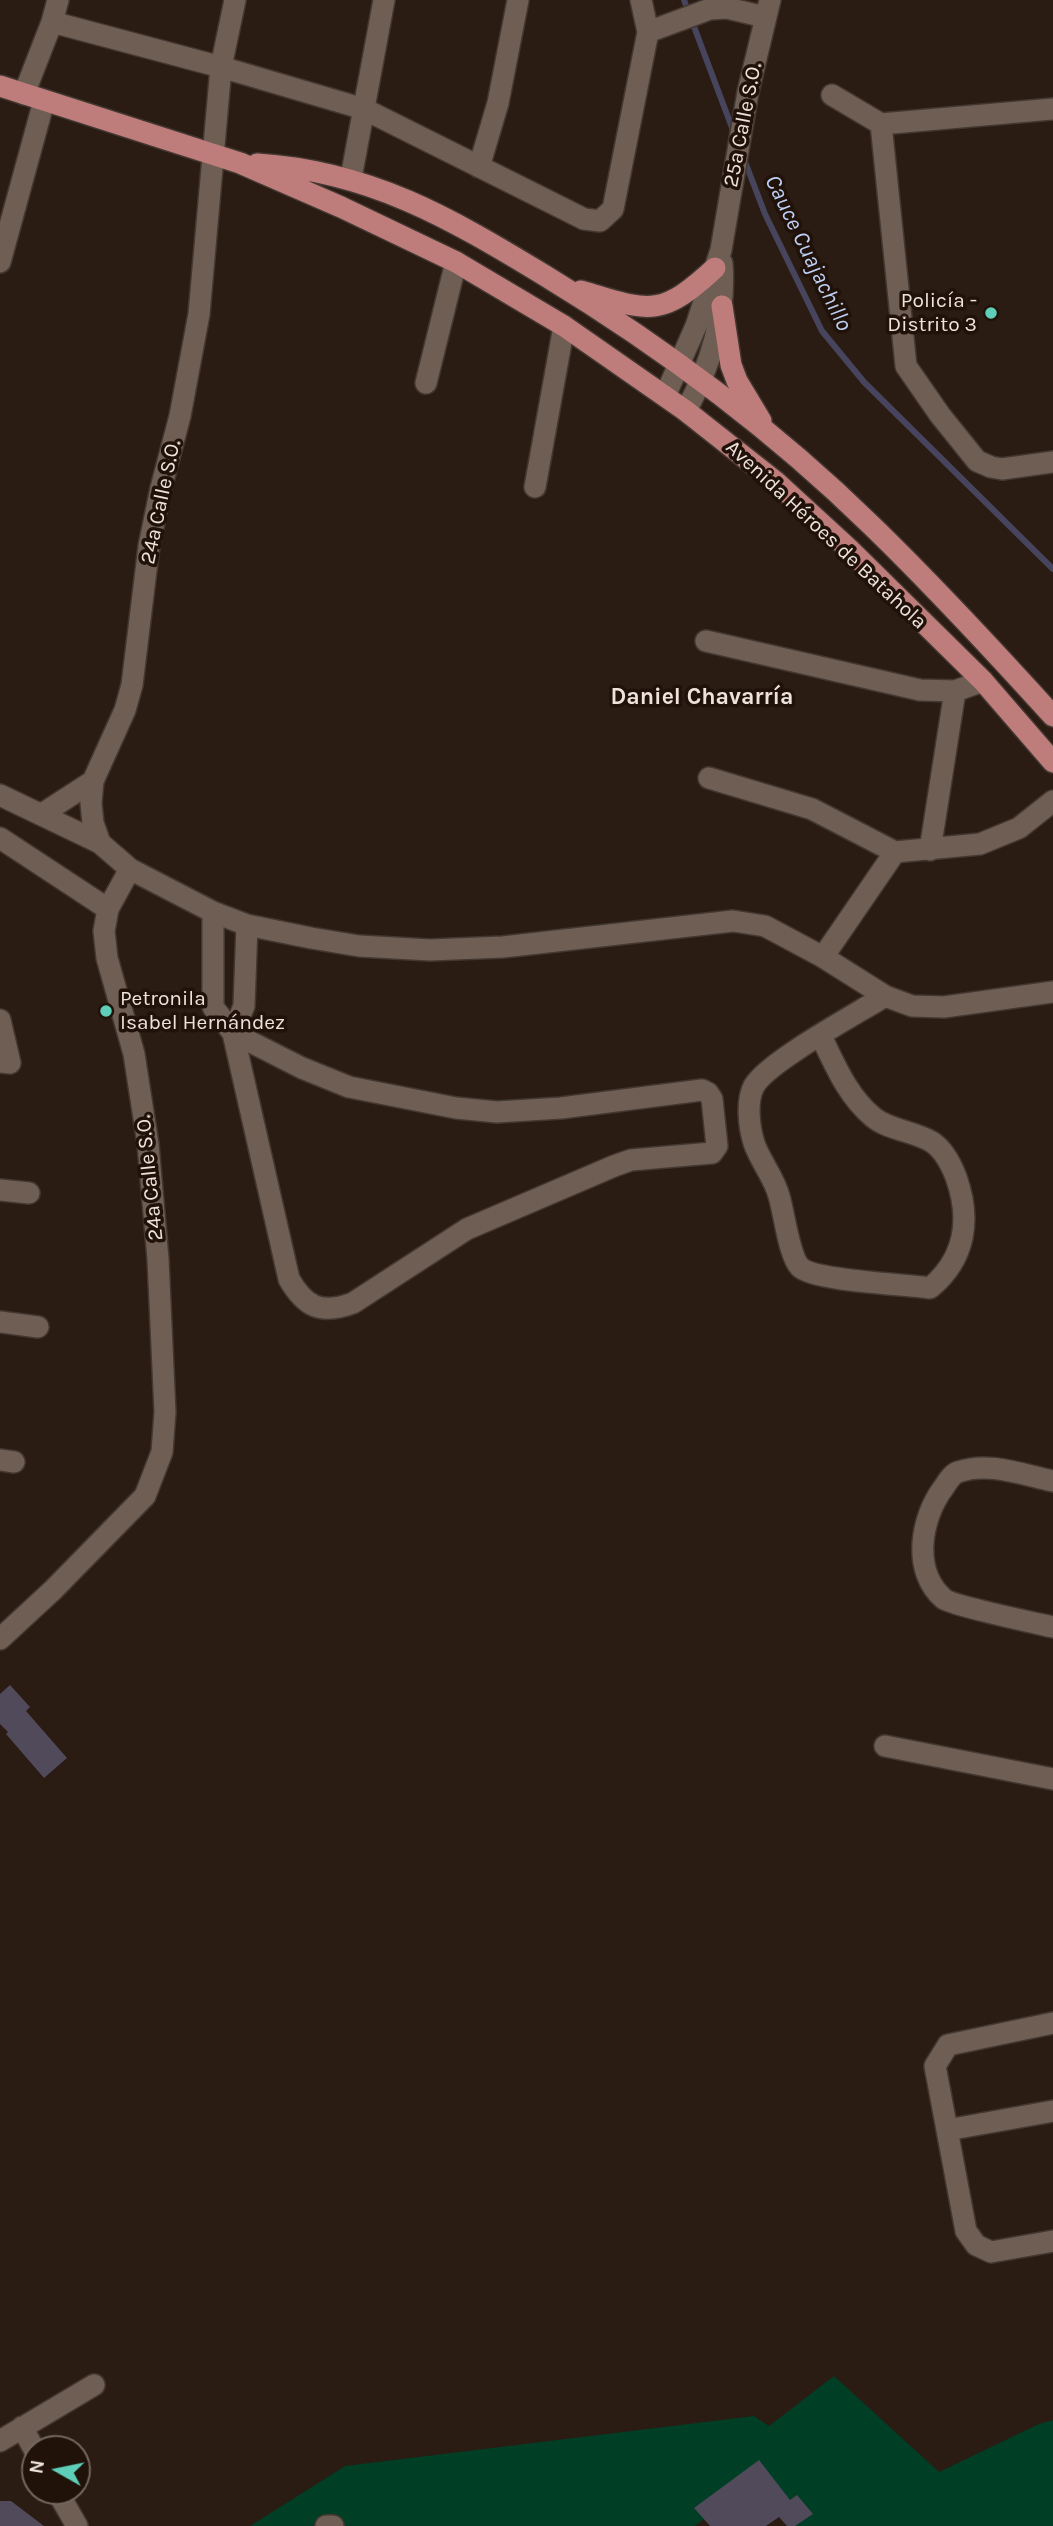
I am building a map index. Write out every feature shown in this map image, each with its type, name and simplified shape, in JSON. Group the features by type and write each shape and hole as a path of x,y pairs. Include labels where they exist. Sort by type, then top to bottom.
{"main road":[{"name":"Avenida Héroes de Batahola","path":"0,86 240,163 456,262 564,326 686,411 776,482 849,549 983,681 1053,762"},
{"name":"Avenida Héroes de Batahola","path":"240,163 277,165 351,178 412,202 471,231 558,284 680,366 769,435 870,524 1053,716"},
{"path":"558,284 630,306 648,307 669,303 688,293 718,259"},
{"path":"722,306 731,365 737,381 769,435"}],"street":[{"path":"0,262 34,97 58,0"},
{"name":"24a Calle S.O.","path":"100,843 93,822 93,781 125,710 132,685 149,546 180,416 199,314 221,67 235,0"},
{"path":"351,178 384,0"},
{"path":"479,167 498,103 517,0"},
{"path":"52,22 364,109 583,219 600,221 614,209 648,32 641,0"},
{"path":"648,32 710,9 768,8"},
{"name":"25a Calle S.O.","path":"665,396 680,366 718,259 748,92 768,8"},
{"path":"832,95 881,124 1053,109"},
{"path":"881,124 906,366 977,461 1002,469 1053,462"},
{"name":"25a Calle S.O.","path":"686,411 702,381 717,336 722,306 718,259"},
{"path":"426,383 456,262"},
{"path":"535,487 564,326"},
{"path":"706,640 920,690 955,691 983,681"},
{"path":"930,850 955,691"},
{"path":"709,778 812,809 895,852 980,844 1019,828 1053,801"},
{"path":"42,814 93,781"},
{"path":"0,795 100,843 130,869 213,912 247,925 359,946 430,950 503,947 733,921 765,926 823,957 885,996 912,1006 944,1007 1053,992"},
{"path":"0,838 107,909 130,869"},
{"path":"823,957 895,852"},
{"name":"24a Calle S.O.","path":"0,1639 53,1590 145,1496 162,1452 164,1412 159,1273 148,1144 134,1054 107,958 104,930 107,909"},
{"path":"213,912 213,1007 233,1033 289,1279 299,1297 309,1304 324,1309 353,1303 467,1229 631,1160 712,1153 717,1146 712,1099 702,1090 561,1108 497,1112 456,1108 349,1087 302,1068 233,1033"},
{"path":"233,1033 244,1006 247,925"},
{"path":"821,1036 848,1091 874,1118 933,1143 951,1163 963,1197 965,1225 957,1251 944,1276 929,1288 816,1275 799,1266 779,1194 754,1142 749,1106 755,1085 783,1059 885,996"},
{"path":"0,1020 10,1063 0,1062"},
{"path":"0,1190 29,1193"},
{"path":"0,1322 38,1327"},
{"path":"1053,1481 981,1466 955,1473 935,1498 925,1527 922,1555 928,1579 946,1600 1053,1628"},
{"path":"885,1746 1053,1779"},
{"path":"1053,2022 948,2045 935,2066 966,2231 976,2245 991,2252 1053,2241"},
{"path":"947,2130 1053,2111"},
{"path":"0,2441 94,2385"},
{"path":"22,2427 26,2435"},
{"path":"65,2505 77,2526"},
{"path":"326,2526 333,2526"}],"green space":[{"path":"834,2376 939,2472 1039,2424 1053,2420 1053,2526 795,2526 812,2514 797,2495 782,2506 694,2508 704,2519 695,2526 250,2526 345,2466 754,2416 769,2426"}],"building":[{"path":"10,1685 30,1707 26,1711 67,1758 44,1778 0,1724 0,1694"},
{"path":"759,2460 790,2500 797,2495 813,2514 795,2526 787,2526 779,2517 766,2526 710,2526 694,2508"},
{"path":"0,2501 11,2501 44,2526 0,2526"}],"waterway":[{"name":"Cauce Cuajachillo","path":"684,0 734,133"},
{"name":"Cauce Cuajachillo","path":"744,159 765,214 822,331 864,382 1053,569"}],"place":[{"name":"Policía - Distrito 3","path":"991,313"},
{"name":"Petronila Isabel Hernández","path":"106,1011"}],"district":[{"name":"Daniel Chavarría","path":"702,697"}]}
